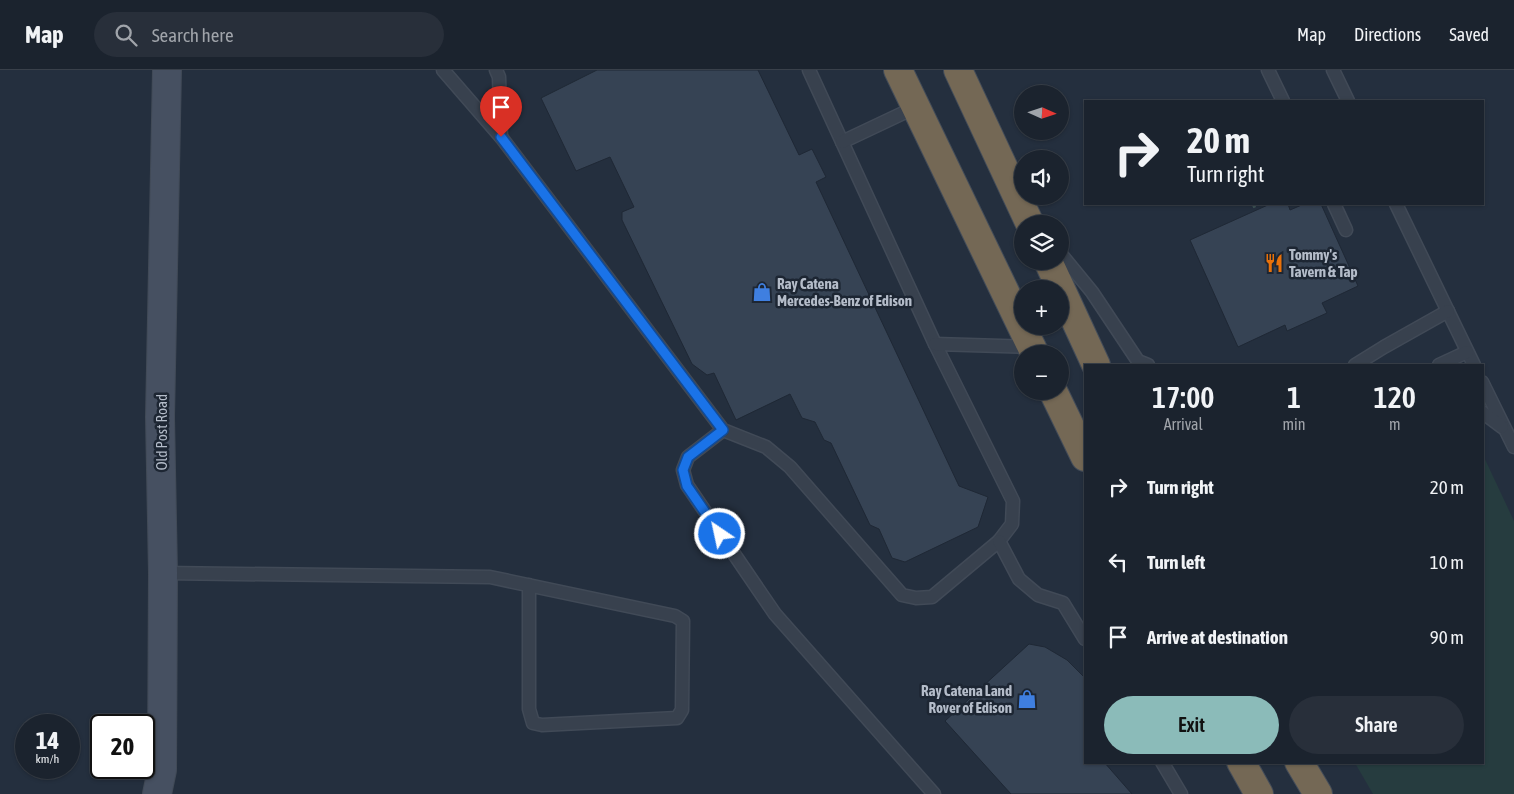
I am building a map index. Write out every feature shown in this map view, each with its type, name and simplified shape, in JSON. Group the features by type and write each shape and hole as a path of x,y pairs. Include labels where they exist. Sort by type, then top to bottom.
{"highway":[{"path":"898,70 1032,345"},
{"path":"958,70 1028,215"},
{"path":"1052,270 1096,364"},
{"path":"1057,400 1084,455"},
{"path":"1242,764 1259,794"},
{"path":"1300,764 1318,794"}],"street":[{"name":"Old Post Road","path":"157,794 162,770 163,573 160,416 167,70"}],"lane":[{"path":"443,70 501,137 723,430 766,447 790,467 902,594 916,598 932,597 1000,541 1012,524 1013,501 935,344 809,70"},
{"path":"496,70 499,77 501,137"},
{"path":"1268,70 1283,100"},
{"path":"1333,70 1348,100"},
{"path":"842,142 916,107"},
{"path":"1334,205 1346,230"},
{"path":"1396,205 1474,364"},
{"path":"1069,264 1092,292 1138,361 1146,364"},
{"path":"1357,364 1448,310"},
{"path":"935,344 1014,349"},
{"path":"1441,364 1468,352"},
{"path":"1484,386 1514,447"},
{"path":"1484,413 1505,429"},
{"path":"723,430 688,457 683,470 687,486 775,614 934,794"},
{"path":"1000,541 1019,579 1038,595 1063,603 1084,637"},
{"path":"163,573 490,577 675,616 682,621 683,702 682,710 677,718 533,724 529,709 529,586"},
{"path":"1163,764 1181,794"}],"path":[{"path":"1254,205 1256,210"}],"green space":[{"path":"1484,457 1514,521 1514,794 1373,794 1356,764 1484,764"}],"building":[{"name":"Ray Catena Mercedes-Benz of Edison","path":"597,70 758,70 799,155 812,149 826,177 816,182 959,486 988,497 978,527 905,562 892,558 879,529 870,525 831,443 824,440 815,422 802,418 790,394 736,420 714,373 707,375 692,364 622,220 622,212 634,207 610,157 576,171 541,98"},
{"name":"Tommy's Tavern & Tap","path":"1268,205 1288,205 1290,210 1302,205 1321,205 1358,286 1322,303 1327,313 1287,331 1285,325 1238,347 1190,240"},
{"name":"Ray Catena Land Rover of Edison","path":"1029,644 1045,647 1067,660 1084,677 1084,764 1106,764 1132,794 1011,794 945,721"}],"place":[{"name":"Tommy's Tavern & Tap","path":"1274,263"},
{"name":"Ray Catena Mercedes-Benz of Edison","path":"762,292"},
{"name":"Ray Catena Land Rover of Edison","path":"1027,699"}],"route":[{"path":"501,137 723,430 688,457 683,470 687,486 720,534"}]}
